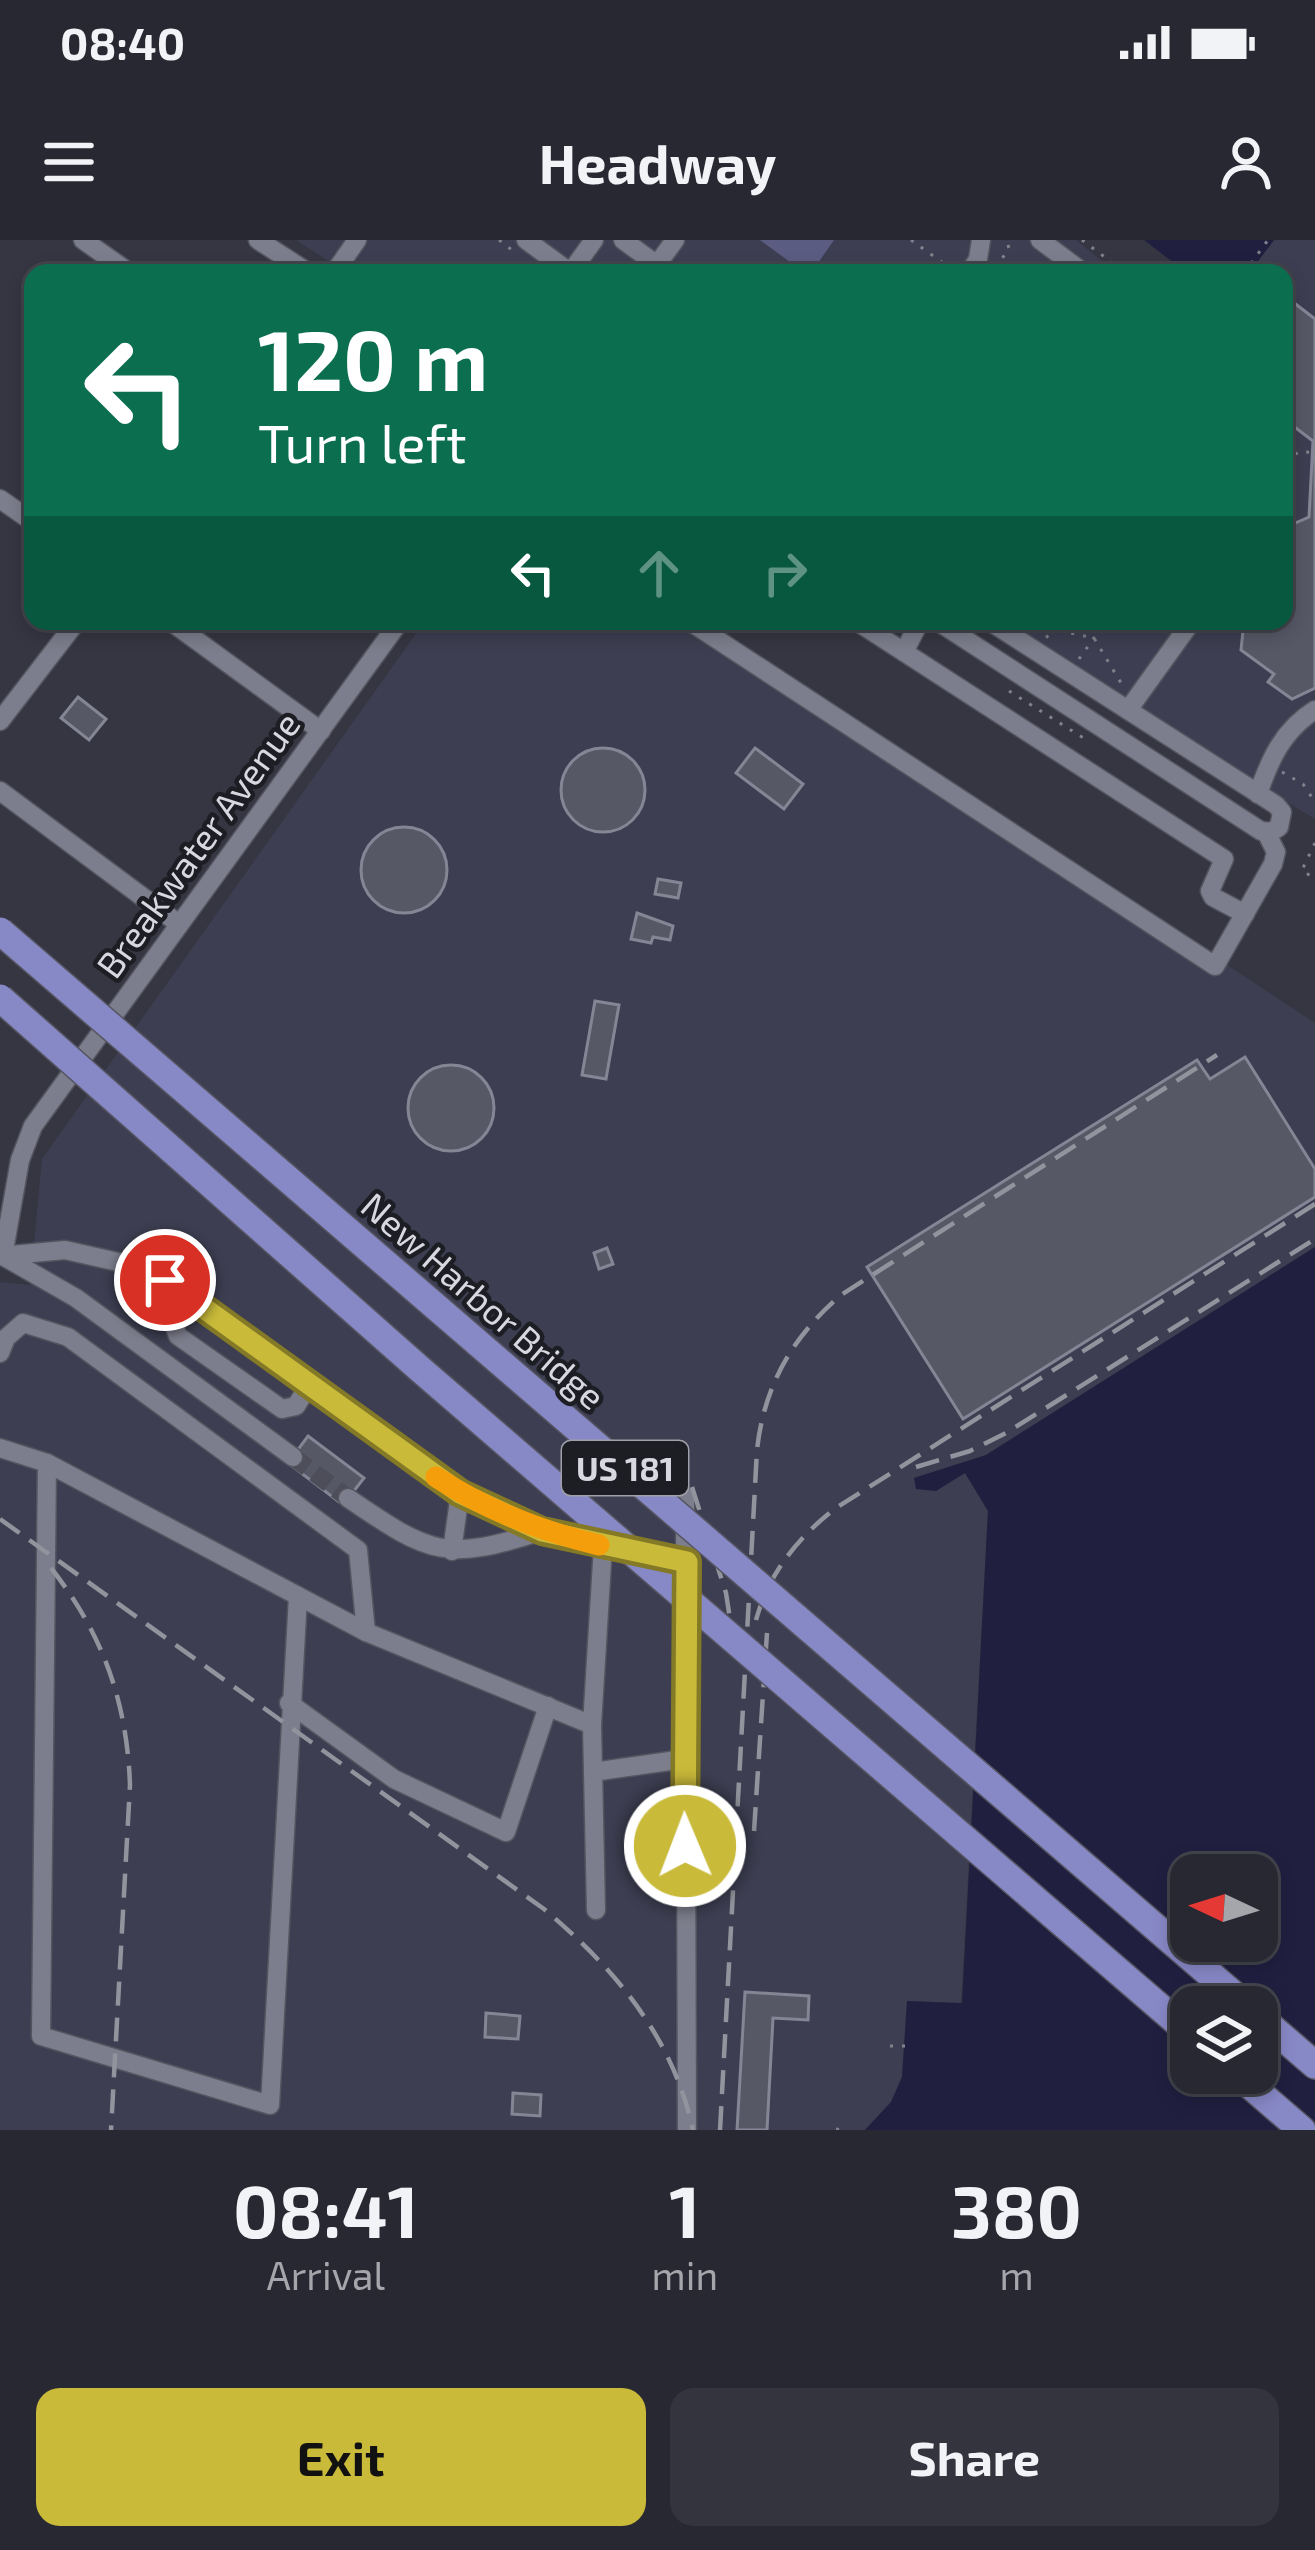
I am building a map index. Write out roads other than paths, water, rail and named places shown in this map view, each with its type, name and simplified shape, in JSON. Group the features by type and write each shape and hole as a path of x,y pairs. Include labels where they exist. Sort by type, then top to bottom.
{"highway":[{"name":"New Harbor Bridge","path":"0,931 1224,1986"},
{"name":"US 181","path":"0,998 421,1370 1170,2016"},
{"path":"1278,2033 1315,2065"},
{"path":"1260,2094 1302,2130"}],"street":[{"path":"83,240 117,264"},
{"path":"258,240 295,264"},
{"path":"526,240 555,264"},
{"path":"568,264 594,240"},
{"path":"623,240 649,264"},
{"path":"1040,240 1072,264"},
{"path":"0,721 69,630"},
{"path":"182,630 321,730"},
{"name":"Breakwater Avenue","path":"2,1256 28,1136 393,630"},
{"path":"702,630 1215,966 1273,864 1276,852 1266,832 952,630"},
{"path":"870,630 1224,859 1210,891 1245,914"},
{"path":"904,652 915,630"},
{"path":"1003,630 1282,812 1279,827 1266,832"},
{"path":"1128,710 1186,630"},
{"path":"1258,794 1273,753 1299,721 1315,710"},
{"path":"0,791 179,924"},
{"path":"2,1256 65,1250 140,1267 191,1298 460,1493 542,1531 687,1562"},
{"path":"2,1256 76,1298 293,1456"},
{"path":"191,1298 177,1317 178,1336 282,1408 296,1406 309,1385"},
{"path":"0,1353 6,1338 23,1323 68,1337 358,1550 366,1632"},
{"path":"0,1448 47,1463 366,1632 592,1725"},
{"path":"47,1463 41,2036 270,2105 298,1596"},
{"path":"452,1551 460,1493"},
{"path":"685,1496 687,2130"},
{"path":"348,1498 389,1526 452,1551 474,1551 542,1531"},
{"path":"596,1910 592,1725 603,1546"},
{"path":"289,1703 394,1779 506,1832 548,1706"},
{"path":"592,1772 684,1759"}],"tunnel":[{"path":"293,1457 348,1498"}],"railway":[{"path":"720,2130 757,1450 766,1405 783,1364 808,1328 841,1295 1217,1055"},
{"path":"756,1620 787,1557 836,1508 1315,1204"},
{"path":"916,1467 970,1451 1006,1433 1315,1239"},
{"path":"692,1487 726,1593 734,1645"},
{"path":"0,1519 544,1909 638,2007 671,2065 693,2130"},
{"path":"51,1568 85,1618 109,1670 128,1755 111,2130"},
{"path":"754,1831 767,1633"}]}
